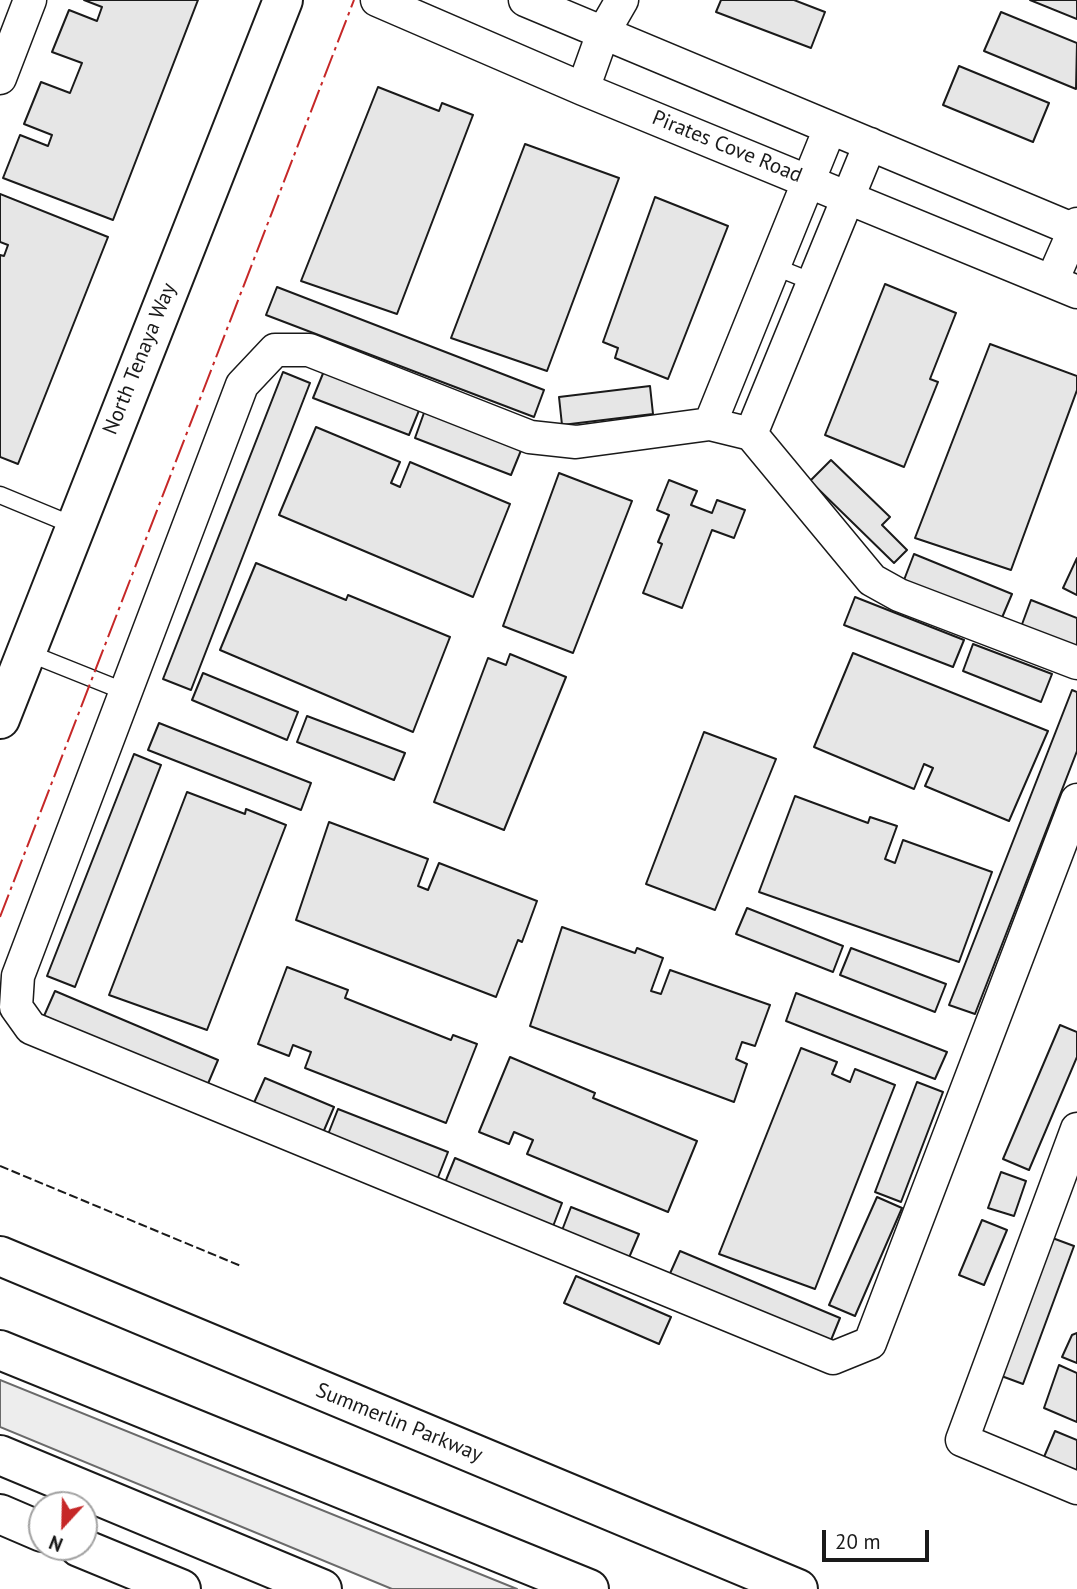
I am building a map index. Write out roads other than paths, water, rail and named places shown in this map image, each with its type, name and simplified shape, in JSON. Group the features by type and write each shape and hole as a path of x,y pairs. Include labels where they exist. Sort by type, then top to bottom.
{"main road":[{"name":"North Tenaya Way","path":"0,719 283,0"},
{"name":"Summerlin Parkway","path":"0,1256 798,1589"},
{"path":"0,1350 589,1589"},
{"path":"0,1455 322,1589"},
{"path":"0,1514 28,1526"},
{"path":"98,1555 181,1589"}],"street":[{"path":"0,78 30,0"},
{"name":"Pirates Cove Road","path":"377,0 583,89 1064,286"},
{"path":"525,0 1076,228 1064,286"},
{"path":"583,89 603,33 622,0"},
{"path":"710,424 830,128"},
{"path":"751,435 870,145"},
{"path":"1077,663 899,595 873,580 751,435 710,424 576,442 530,436 309,350 275,350 242,385 18,976 16,1007 31,1028 833,1359 870,1343 1077,800"},
{"path":"1077,1129 962,1440 1077,1488"}],"lane":[{"path":"773,266 813,282"},
{"path":"0,495 75,526"},
{"path":"26,652 126,692"}]}
